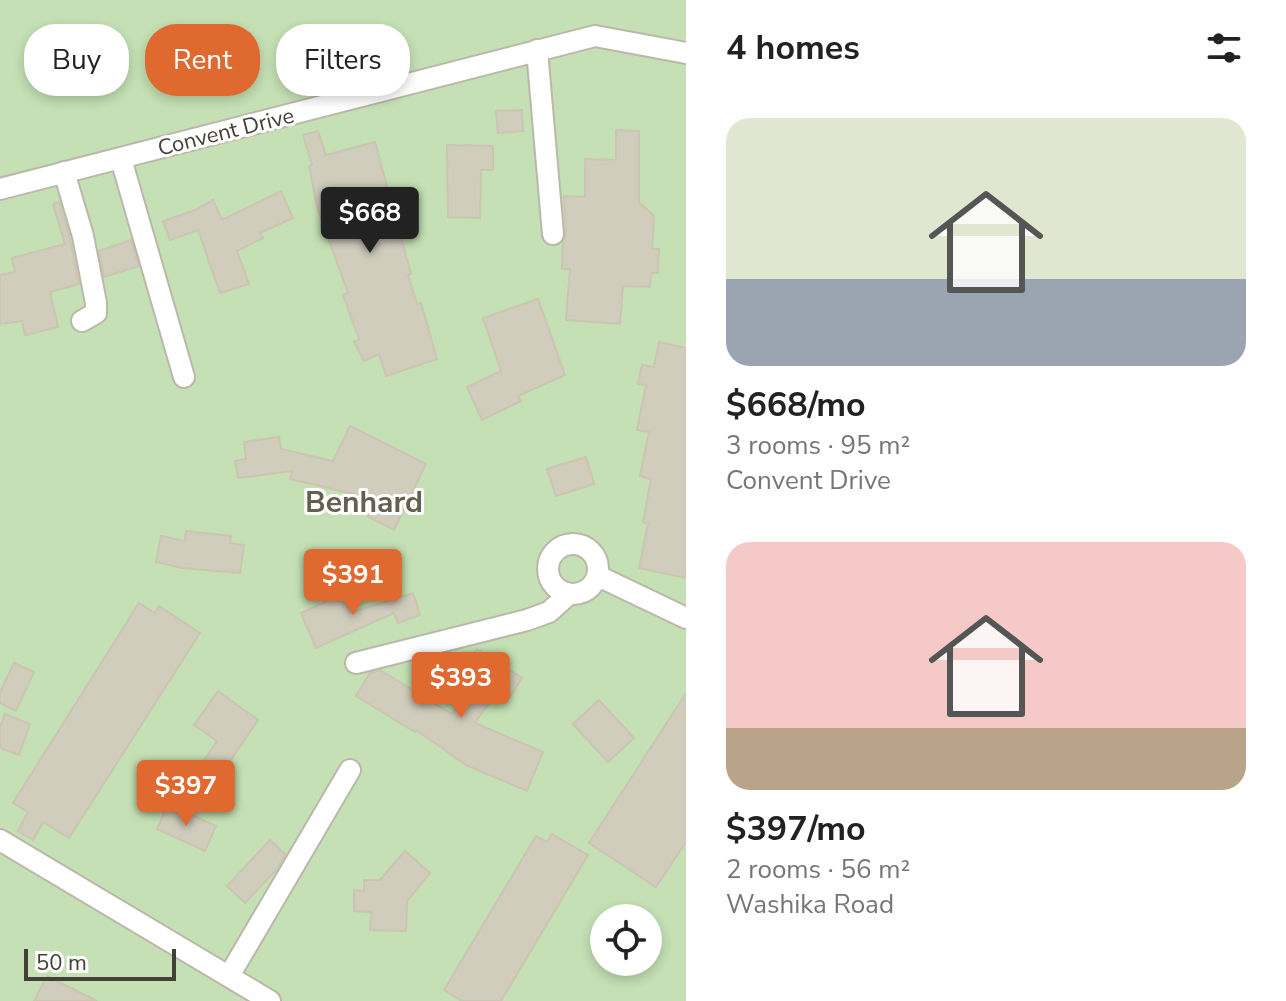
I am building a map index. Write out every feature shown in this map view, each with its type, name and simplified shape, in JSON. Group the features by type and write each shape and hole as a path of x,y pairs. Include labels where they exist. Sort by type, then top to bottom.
{"street":[{"name":"Convent Drive","path":"0,189 595,36 686,53"},
{"path":"537,50 553,234"},
{"path":"121,159 184,377"},
{"path":"64,172 83,236 96,303 96,313 82,321"},
{"path":"572,543 591,551 597,560 598,576 592,587 581,594 568,595 557,589 549,579 547,566 552,554 572,543"},
{"path":"598,576 686,618"},
{"path":"356,663 527,620 549,612 568,595"},
{"path":"229,976 350,770"},
{"path":"0,840 270,1001"}],"green space":[{"path":"0,0 686,0 686,1001 0,1001"}],"building":[{"path":"522,110 523,131 498,133 496,111"},
{"path":"616,130 639,131 639,202 654,216 652,249 659,249 658,273 651,273 650,287 623,286 620,324 566,320 570,269 562,269 566,233 564,196 585,197 585,159 616,160"},
{"path":"318,131 326,155 375,142 411,274 408,275 417,304 421,303 437,359 386,376 379,354 364,361 354,342 359,339 343,295 348,293 317,207 309,166 312,165 303,135"},
{"path":"447,145 493,146 493,170 481,170 480,218 448,217"},
{"path":"281,191 293,218 260,233 263,238 237,251 249,284 220,293 198,230 170,240 163,221 213,200 222,220"},
{"path":"59,202 79,284 50,292 58,327 25,335 22,321 0,324 0,275 15,272 12,258 65,244 53,204"},
{"path":"131,240 139,266 104,277 99,251"},
{"path":"538,299 565,375 518,396 521,401 482,420 467,387 501,371 483,318"},
{"path":"659,342 686,348 686,578 639,568 648,524 643,522 651,479 640,476 649,432 637,430 646,385 638,384 642,365 654,367"},
{"path":"350,426 426,464 394,530 367,516 375,499 290,479 292,471 238,478 235,461 246,459 244,442 279,437 281,449 333,461"},
{"path":"586,457 594,484 556,496 547,469"},
{"path":"186,531 231,536 230,543 244,545 240,573 182,568 156,562 161,536 185,541"},
{"path":"413,593 420,615 398,623 394,613 316,648 301,613 342,594 350,613"},
{"path":"139,603 155,613 159,606 200,633 69,838 43,822 33,840 18,831 28,812 13,803"},
{"path":"477,649 522,678 506,703 494,696 475,723 543,752 527,791 466,765 416,730 356,696 370,673 380,670 452,714 474,683 461,674"},
{"path":"14,663 34,672 16,711 0,703 0,692"},
{"path":"218,691 258,720 216,782 198,769 217,741 194,725"},
{"path":"686,693 686,842 656,887 589,843"},
{"path":"599,700 634,738 608,762 573,724"},
{"path":"5,714 30,724 19,755 0,748 0,727"},
{"path":"168,804 216,826 205,851 157,829"},
{"path":"552,834 588,855 501,1001 462,1001 444,990 536,836 547,842"},
{"path":"270,840 285,854 277,869 245,903 227,886"},
{"path":"405,851 430,873 407,901 406,931 370,930 371,912 354,911 354,890 364,891 364,880 380,880"},
{"path":"47,976 97,1001 34,1001"}],"district":[{"name":"Benhard","path":"364,502"}]}
